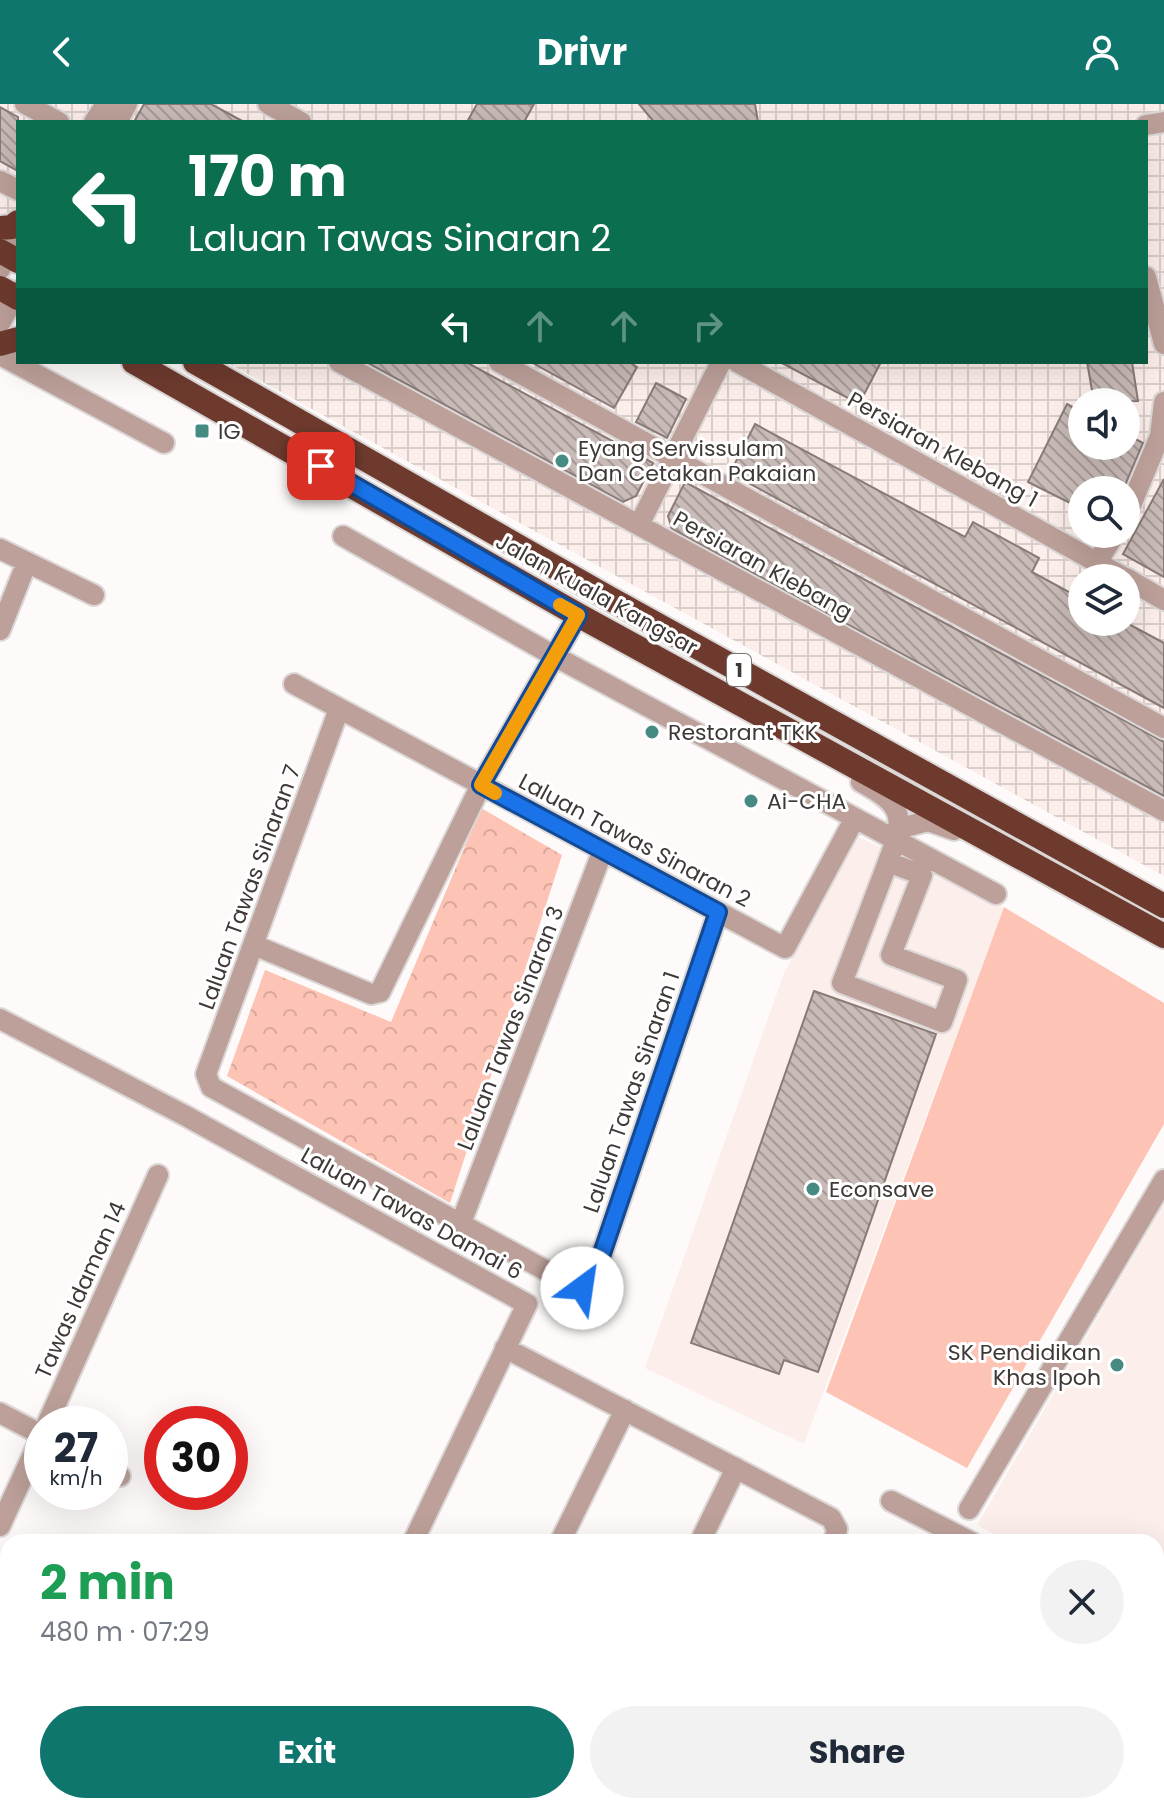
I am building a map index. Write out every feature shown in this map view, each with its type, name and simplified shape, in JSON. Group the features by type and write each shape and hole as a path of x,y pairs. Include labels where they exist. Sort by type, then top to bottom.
{"highway":[{"name":"Jalan Kuala Kangsar","path":"138,364 578,615 1164,936"},
{"name":"Jalan Kuala Kangsar","path":"199,364 607,597 1164,906"}],"street":[{"path":"25,104 55,120"},
{"path":"268,104 297,120"},
{"path":"1148,284 1164,344"},
{"path":"0,323 13,293"},
{"path":"17,364 164,443"},
{"name":"Persiaran Klebang","path":"343,364 1164,811"},
{"path":"503,364 1164,728"},
{"path":"639,525 720,364"},
{"name":"Persiaran Klebang 1","path":"741,364 1101,564"},
{"path":"1140,484 1160,436 1164,402"},
{"path":"343,536 556,657 855,818 898,834 996,894"},
{"path":"1097,562 1106,548"},
{"path":"0,549 94,595"},
{"path":"0,630 27,562"},
{"name":"Persiaran Klebang 1","path":"1140,586 1164,600"},
{"path":"254,945 371,994 380,992 481,785 578,615"},
{"name":"Laluan Tawas Sinaran 2","path":"294,684 785,948 855,818"},
{"name":"Laluan Tawas Sinaran 7","path":"339,709 206,1074 211,1087 461,1223"},
{"path":"839,757 854,778 891,802 901,816 898,834 888,862 857,942 842,983 942,1022 957,980 857,942"},
{"path":"898,834 937,822 998,853 1013,852"},
{"name":"Laluan Tawas Sinaran 3","path":"461,1223 603,850"},
{"path":"888,862 922,875 891,955"},
{"path":"1120,882 1145,884 1164,893"},
{"name":"Laluan Tawas Sinaran 1","path":"461,1223 576,1287 588,1286 718,912"},
{"name":"Laluan Tawas Damai 6","path":"0,1019 184,1115 525,1302 527,1308 505,1348"},
{"name":"Tawas Idaman 14","path":"55,1406 158,1175"},
{"path":"969,1509 1162,1189"},
{"path":"417,1534 505,1348 831,1518 837,1529 836,1534"},
{"path":"564,1534 625,1410"},
{"path":"0,1413 24,1426"},
{"path":"704,1534 736,1468"},
{"path":"0,1526 24,1474"},
{"path":"891,1501 955,1534"}],"shaded area":[{"path":"0,104 1164,104 1164,876 230,364 1148,364 1148,120 16,120 16,247 0,238"},
{"path":"859,837 1004,907 804,1444 645,1368 784,973"},
{"name":"SK Pendidikan Khas Ipoh","path":"1164,1204 1164,1534 994,1534 977,1525"}],"green space":[{"path":"481,808 562,855 450,1203 227,1076 265,970 391,1022"},
{"path":"1004,907 1164,1003 1164,1124 967,1468 826,1392"}],"building":[{"path":"144,104 211,104 240,120 135,120"},
{"path":"477,104 534,104 525,120 468,120"},
{"path":"639,104 755,104 758,120 652,120"},
{"path":"0,107 18,117 16,170 0,161"},
{"path":"370,364 470,364 653,463 636,496 623,502"},
{"path":"535,364 632,364 637,367 614,408"},
{"path":"784,364 880,364 859,404"},
{"path":"1087,364 1132,364 1136,388 1092,388"},
{"path":"656,383 686,399 667,438 636,422"},
{"path":"1067,404 1068,460 1136,460 1129,476 1068,476 1068,502 1028,482"},
{"path":"755,424 965,537 973,522 1039,558 1032,572 1068,591 1068,636 1140,636 1140,630 1164,643 1164,708 730,473"},
{"path":"1164,479 1164,577 1123,554 1126,548 1140,548 1140,523"},
{"path":"685,482 1164,742 1164,796 672,529 668,516"},
{"name":"Econsave","path":"814,991 936,1034 818,1372 784,1360 779,1374 691,1343"}],"slow traffic":[{"path":"495,793 481,785 578,615 560,605"}],"place":[{"name":"IG","path":"202,431"},
{"name":"Eyang Servissulam Dan Cetakan Pakaian","path":"562,461"},
{"name":"Restorant TKK","path":"652,732"},
{"name":"Ai-CHA","path":"751,801"},
{"name":"Econsave","path":"813,1189"},
{"name":"SK Pendidikan Khas Ipoh","path":"1117,1365"}],"route":[{"path":"321,466 578,615 481,785 718,912 594,1277 588,1286 582,1288"}]}
